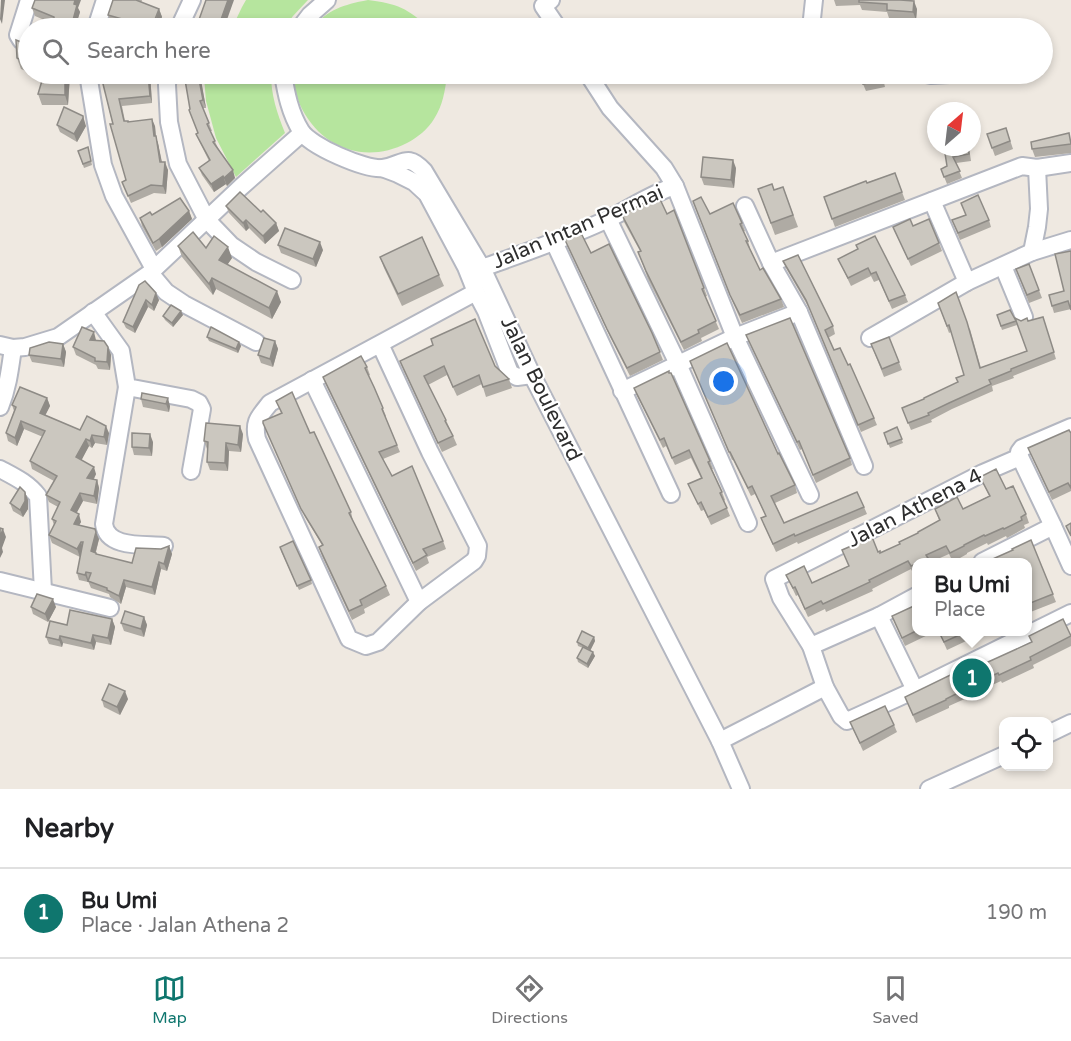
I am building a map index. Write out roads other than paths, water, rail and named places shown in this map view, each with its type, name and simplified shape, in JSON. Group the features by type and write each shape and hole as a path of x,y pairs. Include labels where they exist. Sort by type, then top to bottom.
{"street":[{"path":"23,18 29,0"},
{"path":"99,18 105,0"},
{"path":"184,18 192,0"},
{"path":"308,18 327,0"},
{"path":"813,18 814,0"},
{"path":"544,2 553,18"},
{"path":"90,84 103,165 114,196 152,271 166,292 256,342"},
{"path":"166,84 169,122 178,164 207,220 231,245 256,262 292,280"},
{"path":"0,407 10,376 6,346 25,347 58,336 152,271 302,133 290,104 285,84"},
{"path":"594,84 610,108 664,168 675,186 735,337 810,495"},
{"name":"Jalan Boulevard","path":"302,133 316,144 347,160 382,168 406,160 416,162 424,171 483,268 532,375 720,741 741,789"},
{"path":"771,263 1023,166 1037,168 1071,162"},
{"path":"382,168 414,182 427,194 466,267 510,373 517,377 532,375"},
{"path":"1032,252 1039,209 1037,168"},
{"name":"Jalan Intan Permai","path":"483,268 608,219 653,194 675,186"},
{"path":"932,201 967,282"},
{"path":"746,206 771,263 799,312 864,466"},
{"path":"608,219 678,364 748,524"},
{"path":"870,338 967,282 1032,252 1071,240"},
{"path":"554,242 671,494"},
{"path":"1003,266 1024,317"},
{"path":"380,344 430,452 478,546 474,561 419,602 378,642 366,646 349,639 257,440 254,428 270,403 476,292"},
{"path":"93,312 121,351 127,387 104,524 105,532 119,542 164,546"},
{"path":"622,391 735,337 799,312"},
{"path":"312,380 419,602"},
{"path":"127,387 191,399 199,403 202,409 191,471"},
{"name":"Jalan Athena 4","path":"811,646 781,598 774,579 983,472 1020,457 1019,452 1022,448 1071,427"},
{"path":"1020,457 1071,566"},
{"path":"0,469 31,487 38,496 43,591"},
{"path":"990,558 1053,526"},
{"path":"0,580 110,608"},
{"path":"912,598 879,616 811,646 825,687 841,716 847,721 1024,636"},
{"path":"1032,632 1071,613"},
{"path":"879,616 915,690"},
{"path":"720,741 825,687"},
{"path":"1053,732 1071,723"},
{"path":"929,789 999,757"}],"place":[{"name":"Bu Umi","path":"972,678"}]}
